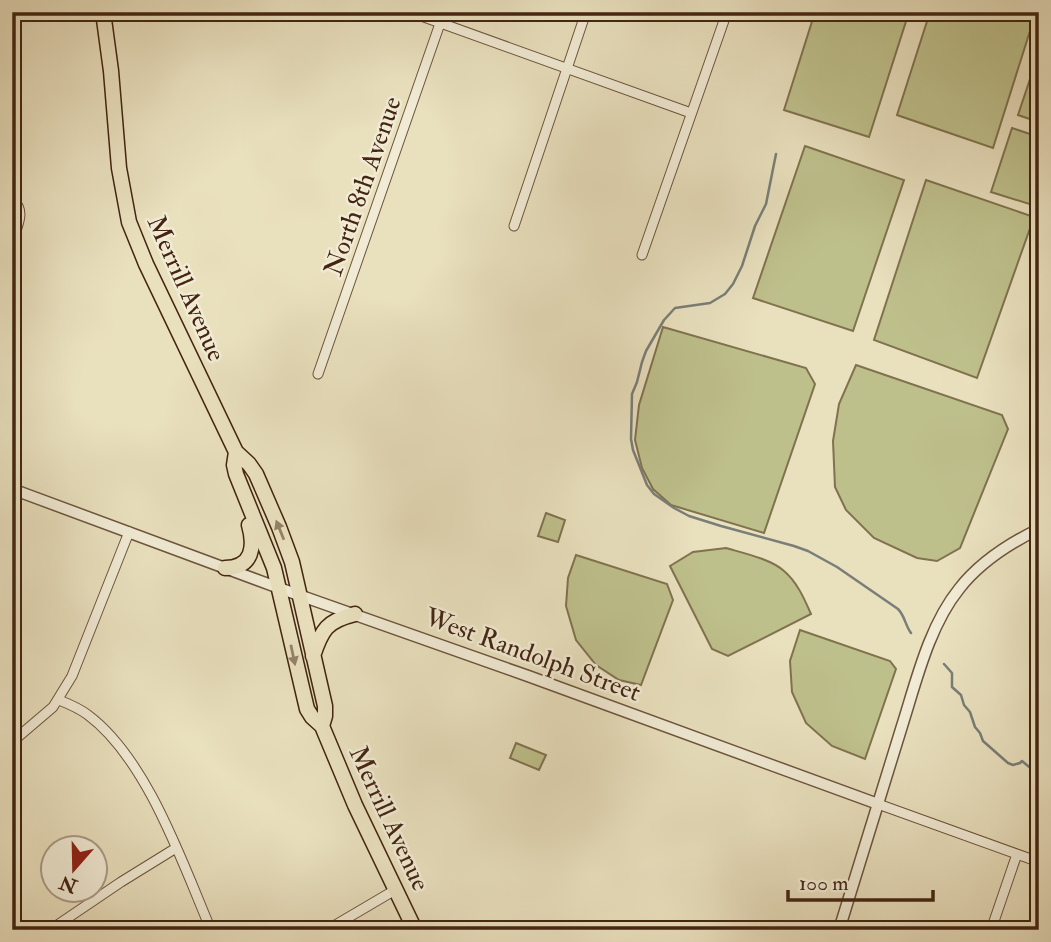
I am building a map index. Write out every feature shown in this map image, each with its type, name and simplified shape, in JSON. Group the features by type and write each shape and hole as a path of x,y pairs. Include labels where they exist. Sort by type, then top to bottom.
{"main road":[{"name":"Merrill Avenue","path":"103,12 119,168 129,222 152,277 236,452 256,474 288,550 325,708 322,726"},
{"name":"Merrill Avenue","path":"236,452 235,468 274,568 305,703 310,715 322,726 347,789 415,930"},
{"path":"225,568 240,565 249,556 253,545 245,496"},
{"path":"313,657 327,626 338,619 355,614"}],"street":[{"path":"410,12 691,113"},
{"name":"North 8th Avenue","path":"318,374 444,12"},
{"path":"514,226 586,12"},
{"path":"642,255 727,12"},
{"path":"12,199 20,208 12,242"},
{"path":"12,333 16,361 12,382"},
{"name":"West Randolph Street","path":"12,489 1039,862"},
{"path":"839,930 936,627 957,590 976,570 1006,546 1039,529"},
{"path":"12,742 59,700 72,676 129,532"},
{"path":"59,700 85,713 118,743 155,805 211,930"},
{"path":"50,930 176,848"},
{"path":"991,930 1017,854"},
{"path":"327,930 395,890"}],"green space":[{"path":"815,12 909,12 869,137 784,110"},
{"path":"930,12 1036,12 993,148 897,115"},
{"path":"1039,52 1039,122 1018,115"},
{"path":"1012,128 1039,137 1039,207 991,192"},
{"path":"805,146 904,180 853,331 753,298"},
{"path":"926,180 1034,217 977,378 874,340"},
{"path":"663,327 806,368 815,384 764,533 671,505 653,489 642,468 635,440 639,405"},
{"path":"856,365 1002,415 1008,429 960,548 937,561 917,558 874,538 846,510 835,487 833,441 839,404"},
{"path":"546,513 565,520 558,542 538,536"},
{"path":"726,548 764,560 784,571 803,596 811,614 728,656 712,649 670,566 693,552"},
{"path":"576,555 667,584 673,600 641,685 619,680 596,665 576,640 566,606 568,578"},
{"path":"800,630 890,661 896,669 865,759 832,746 806,723 792,692 790,661"},
{"path":"516,743 546,755 539,770 510,758"}],"waterway":[{"path":"776,154 766,204 733,284 725,294 710,303 675,308 664,320 646,351 632,394 633,450 647,485 654,494 674,508 689,516 808,551 837,567 898,609 911,633"},
{"path":"944,664 952,673 952,687 961,695 983,741 1008,763 1013,765 1022,761 1034,771 1039,768"}]}
